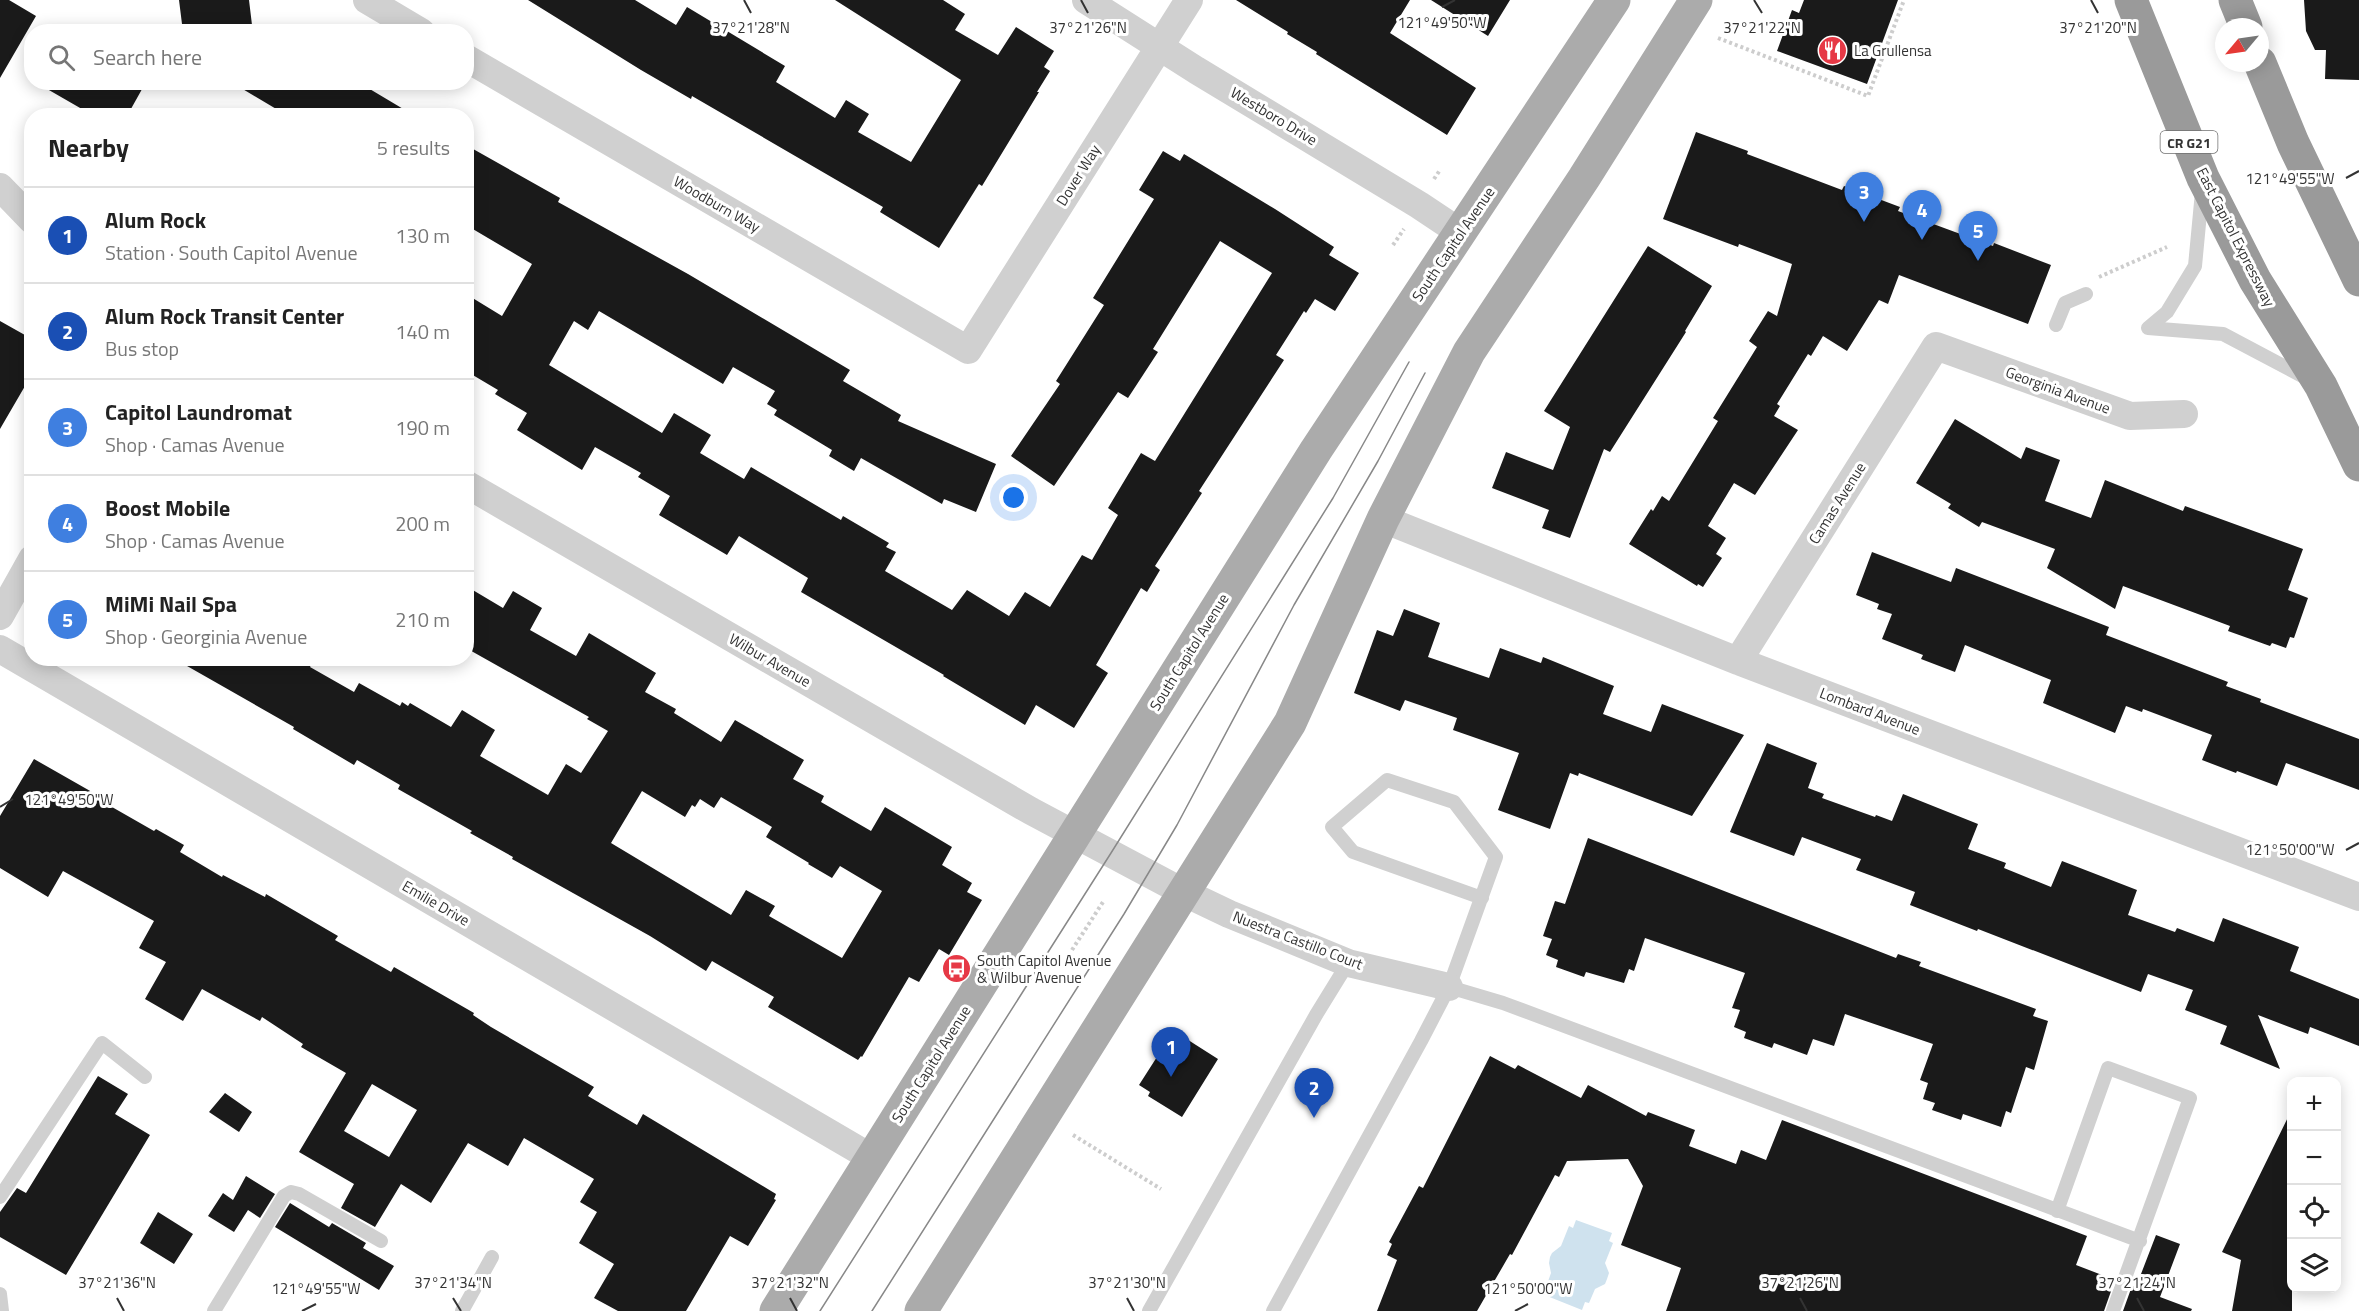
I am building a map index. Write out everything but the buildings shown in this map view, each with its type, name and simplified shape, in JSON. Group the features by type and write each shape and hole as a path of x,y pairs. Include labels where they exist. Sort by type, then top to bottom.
{"highway":[{"name":"East Capitol Expressway","path":"2131,0 2203,178 2255,280 2321,386 2359,465"},
{"path":"2235,0 2242,18"},
{"path":"2264,72 2293,143 2359,280"}],"main road":[{"name":"South Capitol Avenue","path":"776,1311 1316,450 1614,0"},
{"path":"921,1311 1290,723 1383,519 1469,352 1584,178 1696,0"}],"street":[{"path":"367,0 408,24"},
{"name":"Westboro Drive","path":"1086,0 1461,233"},
{"name":"Dover Way","path":"968,350 1189,0"},
{"name":"Woodburn Way","path":"474,63 968,350"},
{"path":"0,187 24,212"},
{"name":"Georginia Avenue","path":"1936,345 2130,416 2184,414"},
{"name":"Camas Avenue","path":"1738,661 1936,345"},
{"name":"Wilbur Avenue","path":"474,489 1031,812 1185,893"},
{"name":"Lombard Avenue","path":"1383,519 1738,661 2359,897"},
{"path":"0,616 24,574"},
{"name":"Emilie Drive","path":"0,649 24,663"},
{"name":"Emilie Drive","path":"29,666 872,1158"},
{"name":"Nuestra Castillo Court","path":"1185,893 1229,914 1348,963 1449,987"}],"lane":[{"path":"2203,178 2195,266 2167,312 2148,328 2223,334 2321,386"},
{"path":"2056,325 2065,303 2086,294"},
{"path":"1273,1311 1449,987 1482,898 1496,857 1454,802 1387,780 1332,827 1353,852 1482,898"},
{"path":"1149,1311 1316,1015 1348,963"},
{"path":"1449,987 1503,1003 2140,1241"},
{"path":"0,1197 102,1043 146,1077"},
{"path":"2057,1211 2108,1068 2190,1098 2113,1311"},
{"path":"214,1311 284,1196 291,1192 299,1194 381,1242"},
{"path":"462,1311 492,1257"},
{"path":"0,1294 2,1311"}],"path":[{"path":"1718,38 1868,96 1904,0"},
{"path":"2086,294 2099,278 2167,247"},
{"path":"1072,950 1103,902"},
{"path":"1073,1134 1161,1189"}],"water":[{"path":"1576,1220 1612,1233 1609,1241 1613,1243 1605,1263 1609,1273 1605,1284 1595,1289 1589,1303 1585,1302 1582,1310 1547,1296 1550,1289 1546,1287 1551,1273 1550,1257 1561,1246 1569,1226 1573,1228"}],"tram line":[{"path":"820,1311 1333,498 1409,362"},
{"path":"872,1311 1124,914 1177,825 1294,605 1378,461 1425,373"}],"place":[{"name":"La Grullensa","path":"1833,50"},
{"name":"Capitol Laundromat","path":"1864,222"},
{"name":"Boost Mobile","path":"1922,240"},
{"name":"MiMi Nail Spa","path":"1978,261"},
{"name":"South Capitol Avenue & Wilbur Avenue","path":"956,969"},
{"name":"Alum Rock","path":"1171,1077"},
{"name":"Alum Rock Transit Center","path":"1314,1118"}]}
